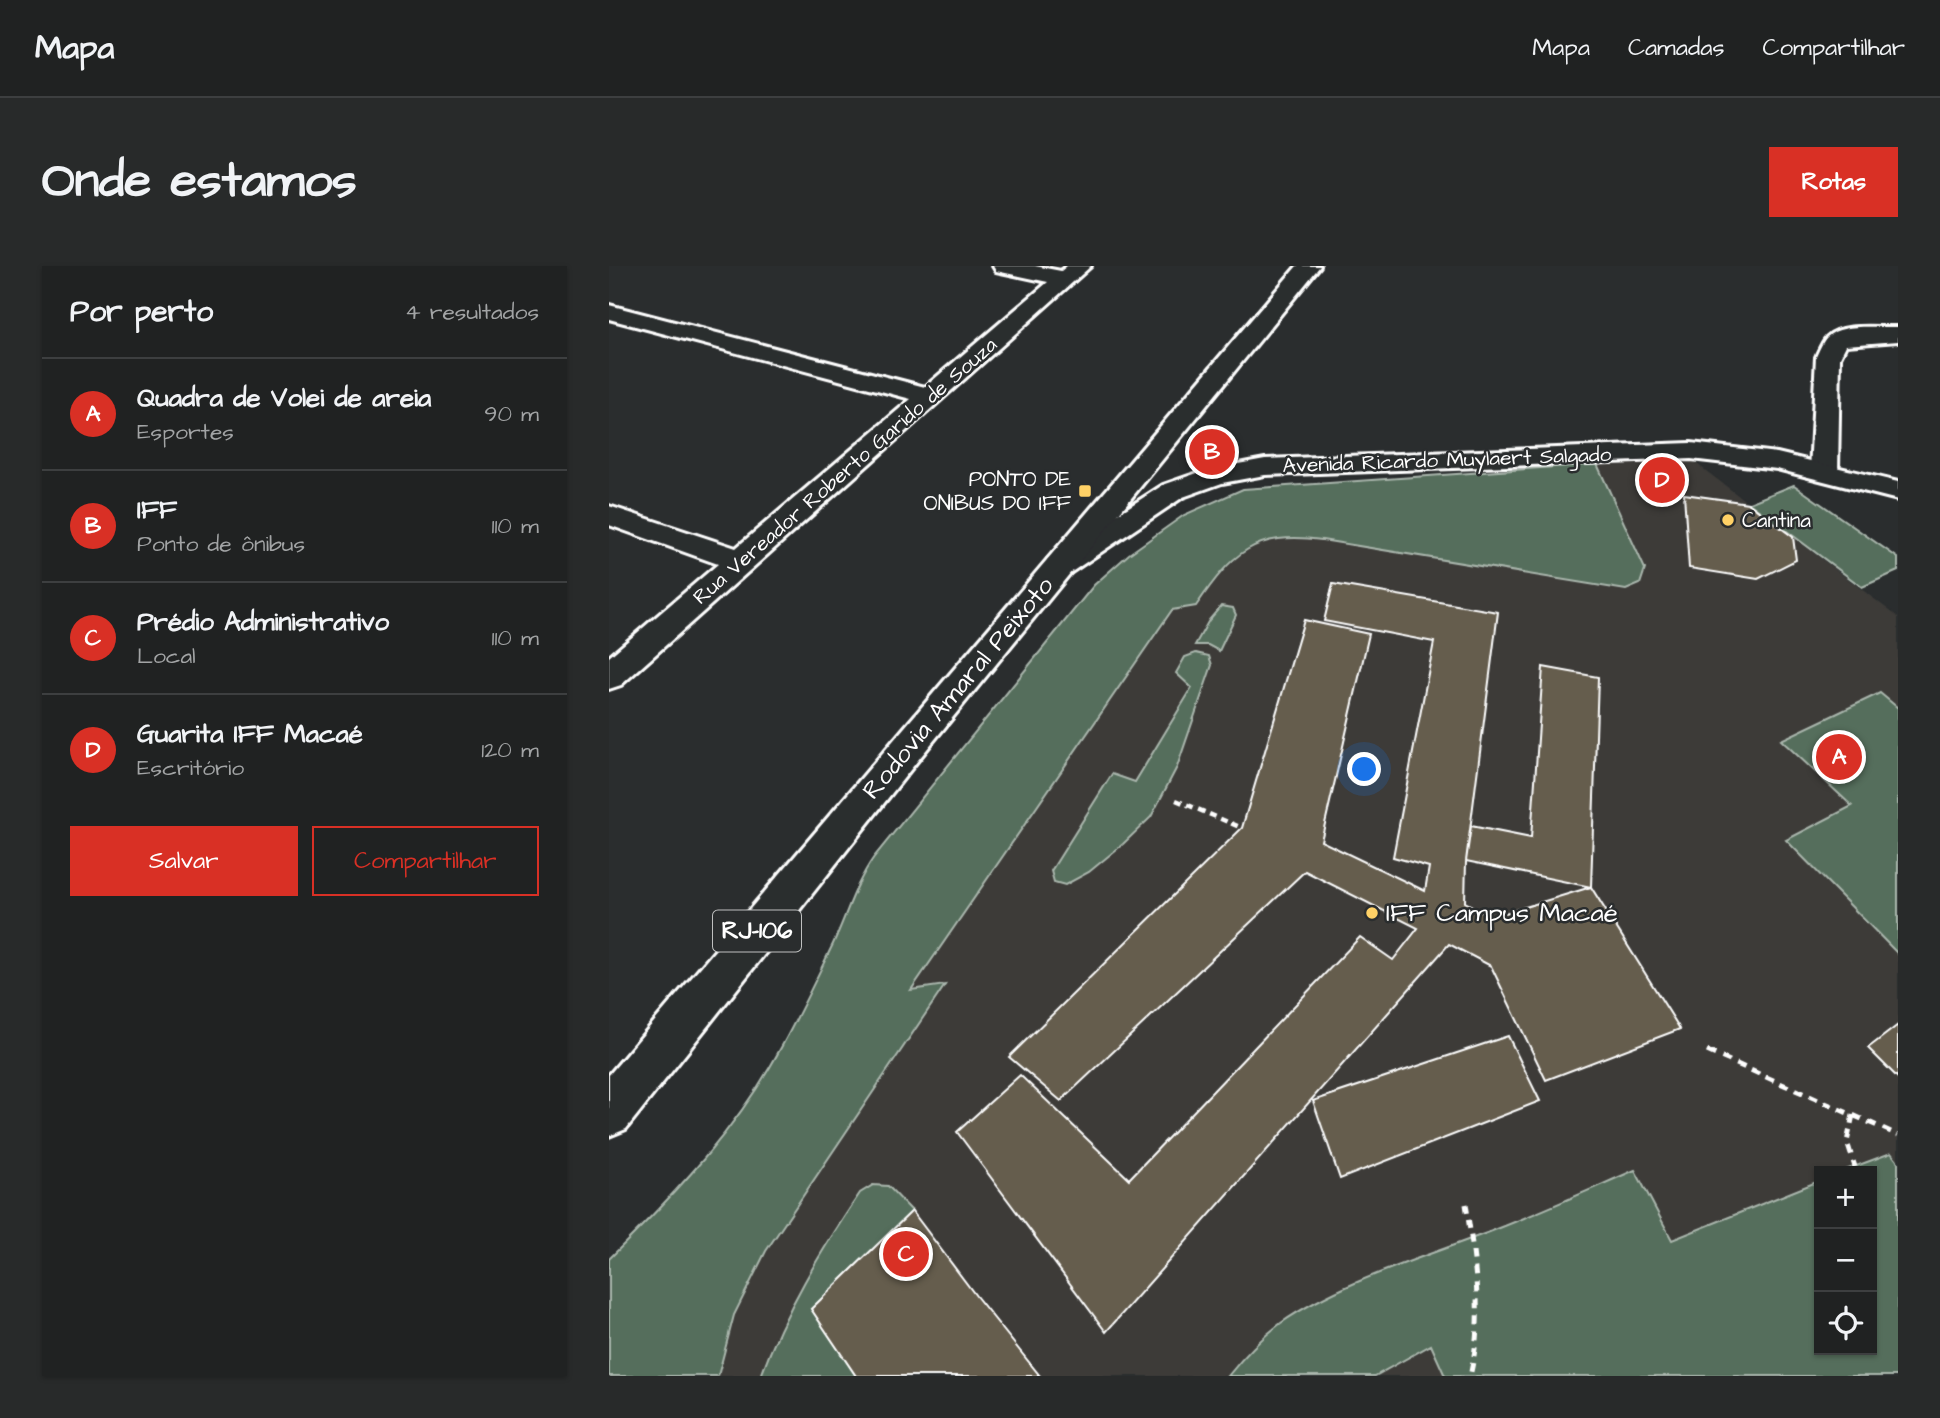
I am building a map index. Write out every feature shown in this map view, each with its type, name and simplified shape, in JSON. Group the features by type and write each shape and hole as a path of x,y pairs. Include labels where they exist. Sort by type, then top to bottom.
{"main road":[{"path":"1004,266 1073,273"},
{"name":"Rodovia Amaral Peixoto","path":"609,1112 905,750 1309,266"},
{"name":"Rua Vereador Roberto Garido de Souza","path":"609,676 1073,273"},
{"path":"609,312 931,396"},
{"path":"1824,471 1828,357 1836,341 1847,336 1898,334"},
{"name":"Avenida Ricardo Muylaert Salgado","path":"1059,566 1173,491 1216,476 1265,467 1691,451 1756,457 1824,471 1898,491"},
{"path":"609,515 742,562"}],"path":[{"path":"1176,800 1242,828"},
{"path":"1707,1051 1898,1135"},
{"path":"1853,1115 1848,1138 1853,1166"},
{"path":"1466,1204 1479,1299 1478,1335 1470,1376"}],"shaded area":[{"name":"IFF Campus Macaé","path":"1693,461 1898,617 1898,1376 609,1376 609,1259 681,1187 729,1128 759,1085 782,1046 834,942 857,884 874,857 1094,585 1111,569 1184,515 1243,489 1570,465"}],"green space":[{"path":"1597,464 1645,569 1640,584 1626,590 1299,538 1279,539 1247,550 1221,572 1196,606 1172,610 911,990 945,985 766,1251 734,1315 718,1376 609,1376 609,1259 658,1210 704,1158 747,1103 796,1019 867,867 1094,585 1129,554 1184,515 1243,489"},
{"path":"1794,485 1898,558 1898,571 1862,587 1749,503"},
{"path":"1221,606 1233,608 1236,615 1219,651 1208,645 1195,645 1209,620"},
{"path":"1196,653 1209,656 1212,665 1177,767 1151,817 1089,872 1065,885 1054,882 1051,871 1112,774 1135,782 1192,688 1176,673 1185,657"},
{"path":"1880,693 1898,708 1898,954 1786,840 1852,806 1781,740"},
{"path":"1891,1153 1898,1162 1898,1376 1445,1376 1431,1345 1375,1376 1228,1376 1253,1348 1281,1323 1330,1294 1514,1222 1635,1170 1672,1240 1814,1183 1814,1355 1877,1355 1877,1166 1856,1166"},
{"path":"873,1185 888,1186 912,1211 811,1309 856,1376 761,1376 781,1328 818,1259 860,1193"}],"building":[{"name":"Cantina","path":"1684,494 1748,503 1793,537 1796,560 1758,579 1689,568"},
{"path":"1333,584 1498,612 1466,861 1465,902 1492,917 1591,887 1680,1029 1546,1080 1491,966 1449,944 1106,1332 957,1132 1020,1075 1129,1179 1360,937 1393,960 1418,928 1305,871 1061,1101 1009,1057 1242,828 1304,620 1369,634 1321,841 1425,891 1429,867 1393,857 1434,642 1324,621"},
{"path":"1543,667 1598,677 1591,887 1466,861 1471,826 1531,838"},
{"path":"1898,1025 1898,1078 1868,1048"},
{"path":"1508,1036 1540,1101 1340,1179 1313,1101"},
{"path":"912,1211 1040,1376 856,1376 811,1309"}],"place":[{"name":"IFF","path":"1212,452"},
{"name":"Guarita IFF Macaé","path":"1662,480"},
{"name":"PONTO DE ONIBUS DO IFF","path":"1085,491"},
{"name":"Cantina","path":"1728,520"},
{"name":"Quadra de Volei de areia","path":"1839,757"},
{"name":"IFF Campus Macaé","path":"1372,913"},
{"name":"Prédio Administrativo","path":"906,1254"}]}
